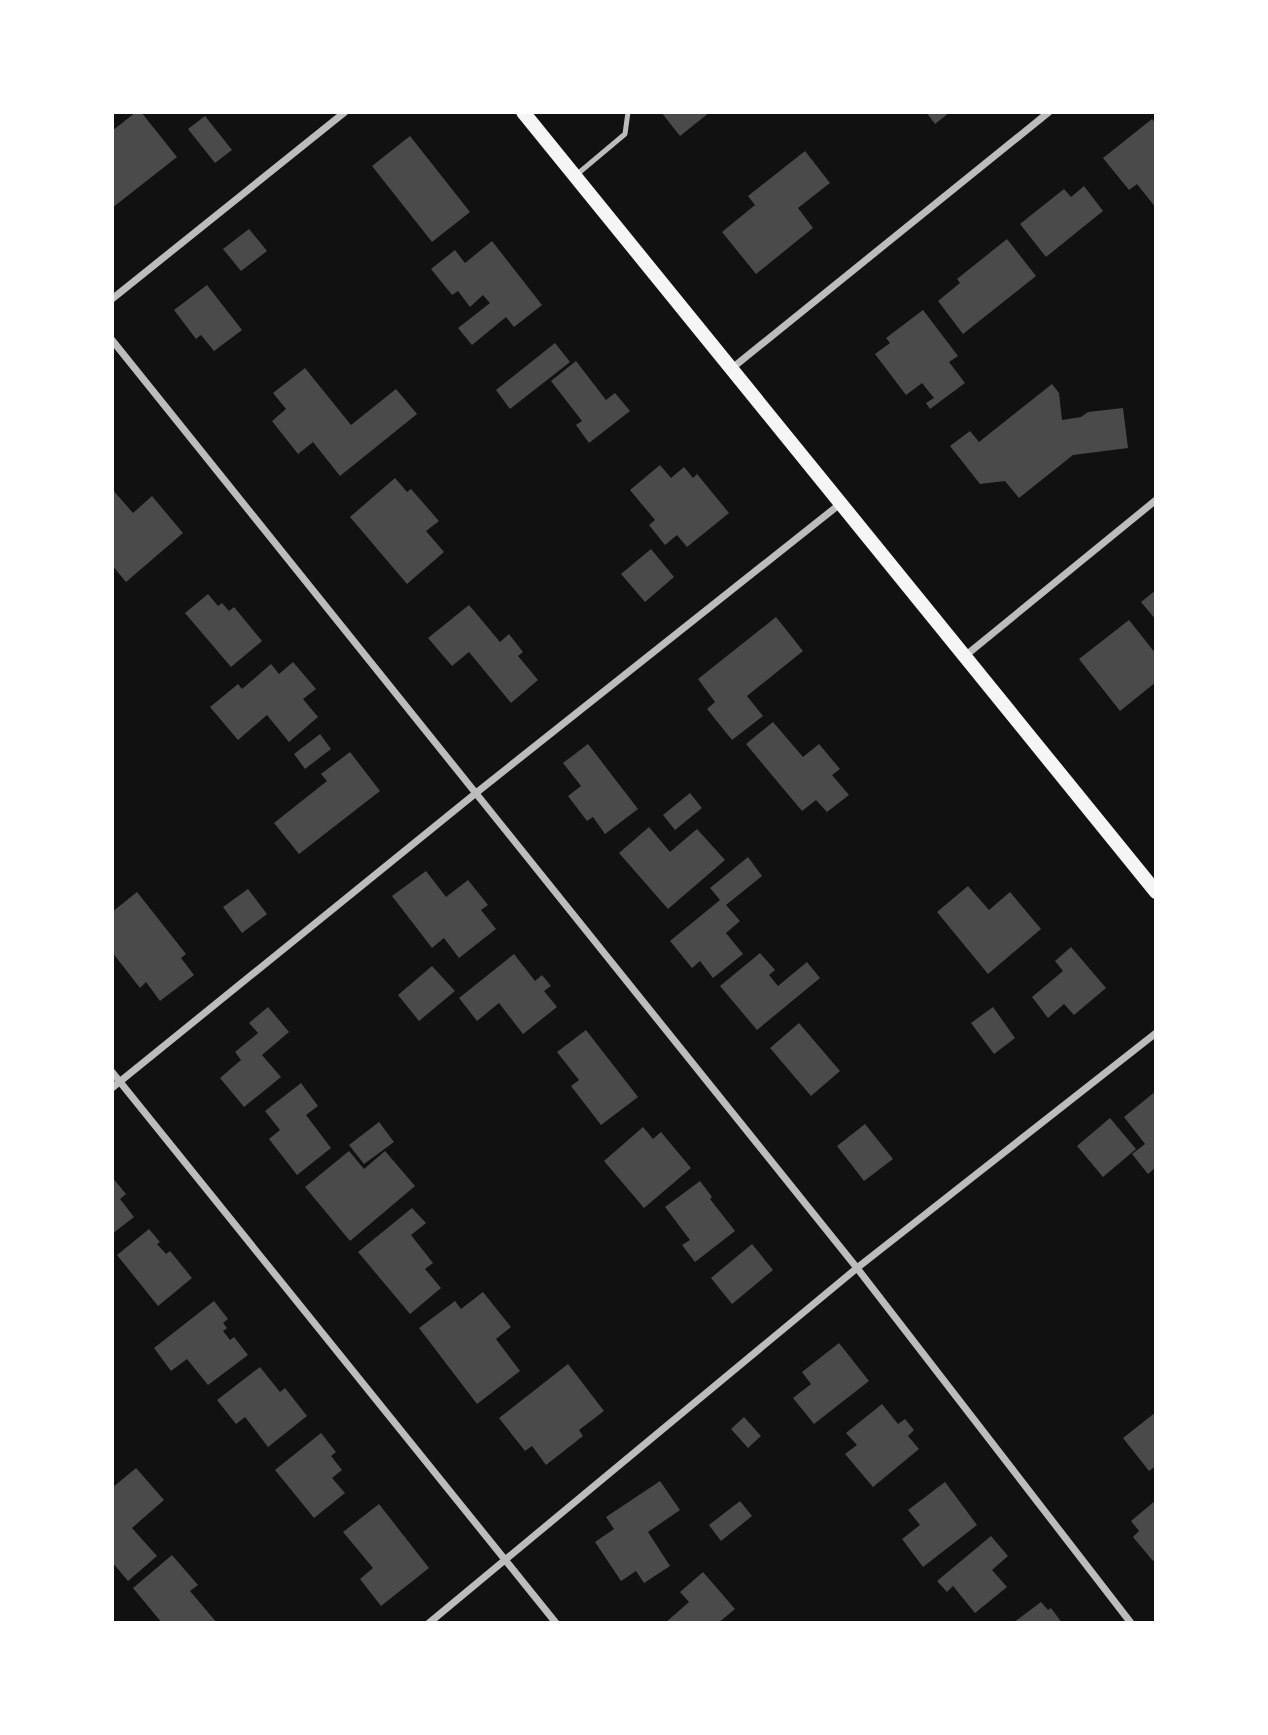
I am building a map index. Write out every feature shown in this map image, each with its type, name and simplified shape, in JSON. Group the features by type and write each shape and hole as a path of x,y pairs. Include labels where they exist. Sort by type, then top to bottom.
{"main road":[{"path":"523,112 1156,892"}],"street":[{"path":"112,299 345,112"},
{"path":"731,369 1049,112"},
{"path":"112,340 857,1268 1131,1623"},
{"path":"965,656 1156,500"},
{"path":"112,1088 476,793 840,504"},
{"path":"429,1623 857,1268 1156,1033"},
{"path":"112,1072 556,1623"}],"lane":[{"path":"574,176 625,134 628,112"}],"building":[{"path":"136,112 141,112 177,157 112,208 112,131"},
{"path":"661,112 710,112 680,136"},
{"path":"926,112 950,112 935,124"},
{"path":"205,116 232,150 215,163 188,129"},
{"path":"1152,119 1156,124 1156,208 1137,184 1129,190 1103,158"},
{"path":"410,136 470,212 432,242 372,166"},
{"path":"805,151 830,183 798,208 813,228 756,274 722,232 755,205 748,196"},
{"path":"1084,186 1103,211 1046,257 1020,224 1064,189 1071,197"},
{"path":"249,229 267,251 241,271 223,249"},
{"path":"1007,239 1036,276 963,334 938,301 960,283 957,279"},
{"path":"492,241 542,305 514,327 506,317 472,345 458,328 490,303 483,295 470,307 458,291 452,295 431,269 455,250 465,263"},
{"path":"207,285 242,330 214,351 201,335 196,339 174,310"},
{"path":"923,310 958,356 949,362 965,383 930,409 926,403 934,398 922,383 906,395 875,354 890,343 886,338"},
{"path":"555,343 570,362 510,409 496,390"},
{"path":"576,361 606,400 615,393 630,411 589,443 576,425 582,421 551,381"},
{"path":"305,368 351,425 396,389 417,414 340,476 313,442 298,454 272,421 286,409 273,393"},
{"path":"1052,384 1059,393 1062,420 1081,417 1088,412 1123,408 1128,448 1073,455 1019,498 1005,481 980,484 950,446 970,431 979,442"},
{"path":"660,465 671,478 684,467 693,478 697,474 729,513 687,547 677,535 665,545 649,525 655,520 630,490"},
{"path":"395,478 407,492 411,489 439,521 426,531 444,552 407,584 350,517"},
{"path":"112,489 133,513 152,496 183,533 126,582 112,565"},
{"path":"651,549 674,577 645,602 621,574"},
{"path":"1156,590 1156,620 1141,602"},
{"path":"208,594 218,606 222,603 229,611 234,607 262,641 231,667 185,613"},
{"path":"469,605 500,642 509,634 523,652 518,656 538,680 511,703 469,652 452,666 428,638"},
{"path":"776,617 803,651 747,696 763,716 732,740 707,709 715,702 698,679"},
{"path":"1129,620 1156,654 1156,682 1120,711 1079,659"},
{"path":"293,662 316,689 303,699 318,717 289,742 267,715 238,740 210,707 238,684 242,689 271,664 279,674"},
{"path":"773,722 803,757 819,744 840,769 832,775 849,795 827,812 816,800 802,811 746,744"},
{"path":"320,734 331,749 305,769 294,754"},
{"path":"588,744 638,809 605,834 593,817 587,821 568,796 581,786 563,763"},
{"path":"350,752 380,791 299,854 274,823 327,781 321,774"},
{"path":"690,793 702,808 675,830 663,815"},
{"path":"649,827 670,852 697,829 725,860 668,909 619,853"},
{"path":"748,857 762,876 726,905 740,921 726,933 743,954 713,978 700,961 692,968 670,941 720,900 710,888"},
{"path":"426,871 446,897 468,880 488,905 481,910 496,929 459,958 444,938 432,948 392,896"},
{"path":"968,886 989,910 1010,892 1041,929 988,974 937,912"},
{"path":"248,889 267,914 242,933 223,907"},
{"path":"137,892 186,954 181,958 194,975 160,1001 146,982 140,988 112,952 112,912"},
{"path":"1071,947 1106,988 1074,1015 1064,1004 1048,1018 1032,997 1063,971 1055,961"},
{"path":"760,953 775,970 769,975 778,986 807,962 820,978 757,1030 720,986"},
{"path":"514,954 535,981 542,975 551,986 544,991 557,1007 523,1034 499,1003 477,1021 459,998"},
{"path":"432,966 455,991 419,1021 398,995"},
{"path":"268,1007 289,1032 262,1055 281,1077 244,1107 220,1078 241,1060 235,1052 258,1033 249,1023"},
{"path":"993,1007 1015,1038 994,1054 971,1023"},
{"path":"799,1023 840,1071 811,1096 770,1048"},
{"path":"586,1030 638,1097 601,1125 571,1086 579,1080 557,1052"},
{"path":"301,1083 318,1106 306,1115 331,1148 297,1175 269,1139 280,1130 265,1111"},
{"path":"1156,1091 1156,1167 1148,1174 1132,1154 1145,1144 1124,1117"},
{"path":"1110,1118 1136,1149 1103,1177 1077,1146"},
{"path":"379,1122 394,1142 364,1164 349,1145"},
{"path":"865,1124 893,1159 864,1181 837,1146"},
{"path":"643,1127 653,1139 661,1132 691,1168 644,1208 604,1161"},
{"path":"349,1151 364,1169 385,1151 415,1186 350,1241 305,1187"},
{"path":"112,1177 126,1194 120,1199 134,1217 112,1234"},
{"path":"700,1181 712,1197 710,1199 735,1231 695,1262 682,1245 690,1240 665,1207"},
{"path":"412,1208 426,1223 411,1235 433,1263 425,1269 441,1288 410,1314 358,1252"},
{"path":"149,1229 160,1242 157,1244 166,1254 170,1251 192,1278 158,1306 117,1255"},
{"path":"752,1244 773,1270 732,1304 711,1278"},
{"path":"483,1292 511,1327 496,1339 520,1371 477,1404 419,1328 455,1301 461,1309"},
{"path":"214,1301 228,1319 223,1323 227,1328 223,1331 230,1340 234,1337 248,1355 208,1385 187,1359 171,1371 154,1348"},
{"path":"839,1343 869,1381 814,1424 793,1398 811,1384 802,1372"},
{"path":"568,1364 604,1411 579,1430 583,1436 546,1465 532,1446 525,1451 499,1418"},
{"path":"260,1367 280,1392 285,1388 307,1416 268,1447 245,1417 236,1424 217,1400"},
{"path":"882,1404 898,1424 905,1419 914,1430 908,1436 919,1449 873,1487 845,1454 857,1445 846,1433"},
{"path":"1156,1412 1156,1466 1149,1471 1123,1438"},
{"path":"744,1417 761,1436 748,1448 731,1429"},
{"path":"321,1433 336,1452 331,1456 342,1470 332,1478 345,1493 314,1518 275,1470"},
{"path":"136,1468 164,1500 132,1528 157,1556 128,1581 112,1562 112,1488"},
{"path":"660,1481 680,1510 648,1532 670,1566 644,1583 636,1571 621,1581 595,1542 614,1529 606,1517"},
{"path":"945,1482 977,1525 923,1567 902,1539 920,1525 908,1510"},
{"path":"1156,1500 1156,1558 1153,1561 1133,1537 1139,1531 1131,1521"},
{"path":"740,1501 752,1516 721,1541 709,1525"},
{"path":"379,1504 429,1568 381,1606 360,1579 373,1568 343,1532"},
{"path":"991,1536 1008,1556 992,1570 1007,1587 975,1613 953,1586 947,1592 937,1581"},
{"path":"172,1555 198,1585 190,1591 217,1623 162,1623 133,1588"},
{"path":"703,1572 735,1609 718,1623 665,1623 689,1602 680,1592"},
{"path":"1041,1602 1048,1610 1051,1608 1062,1623 1013,1623"}]}
